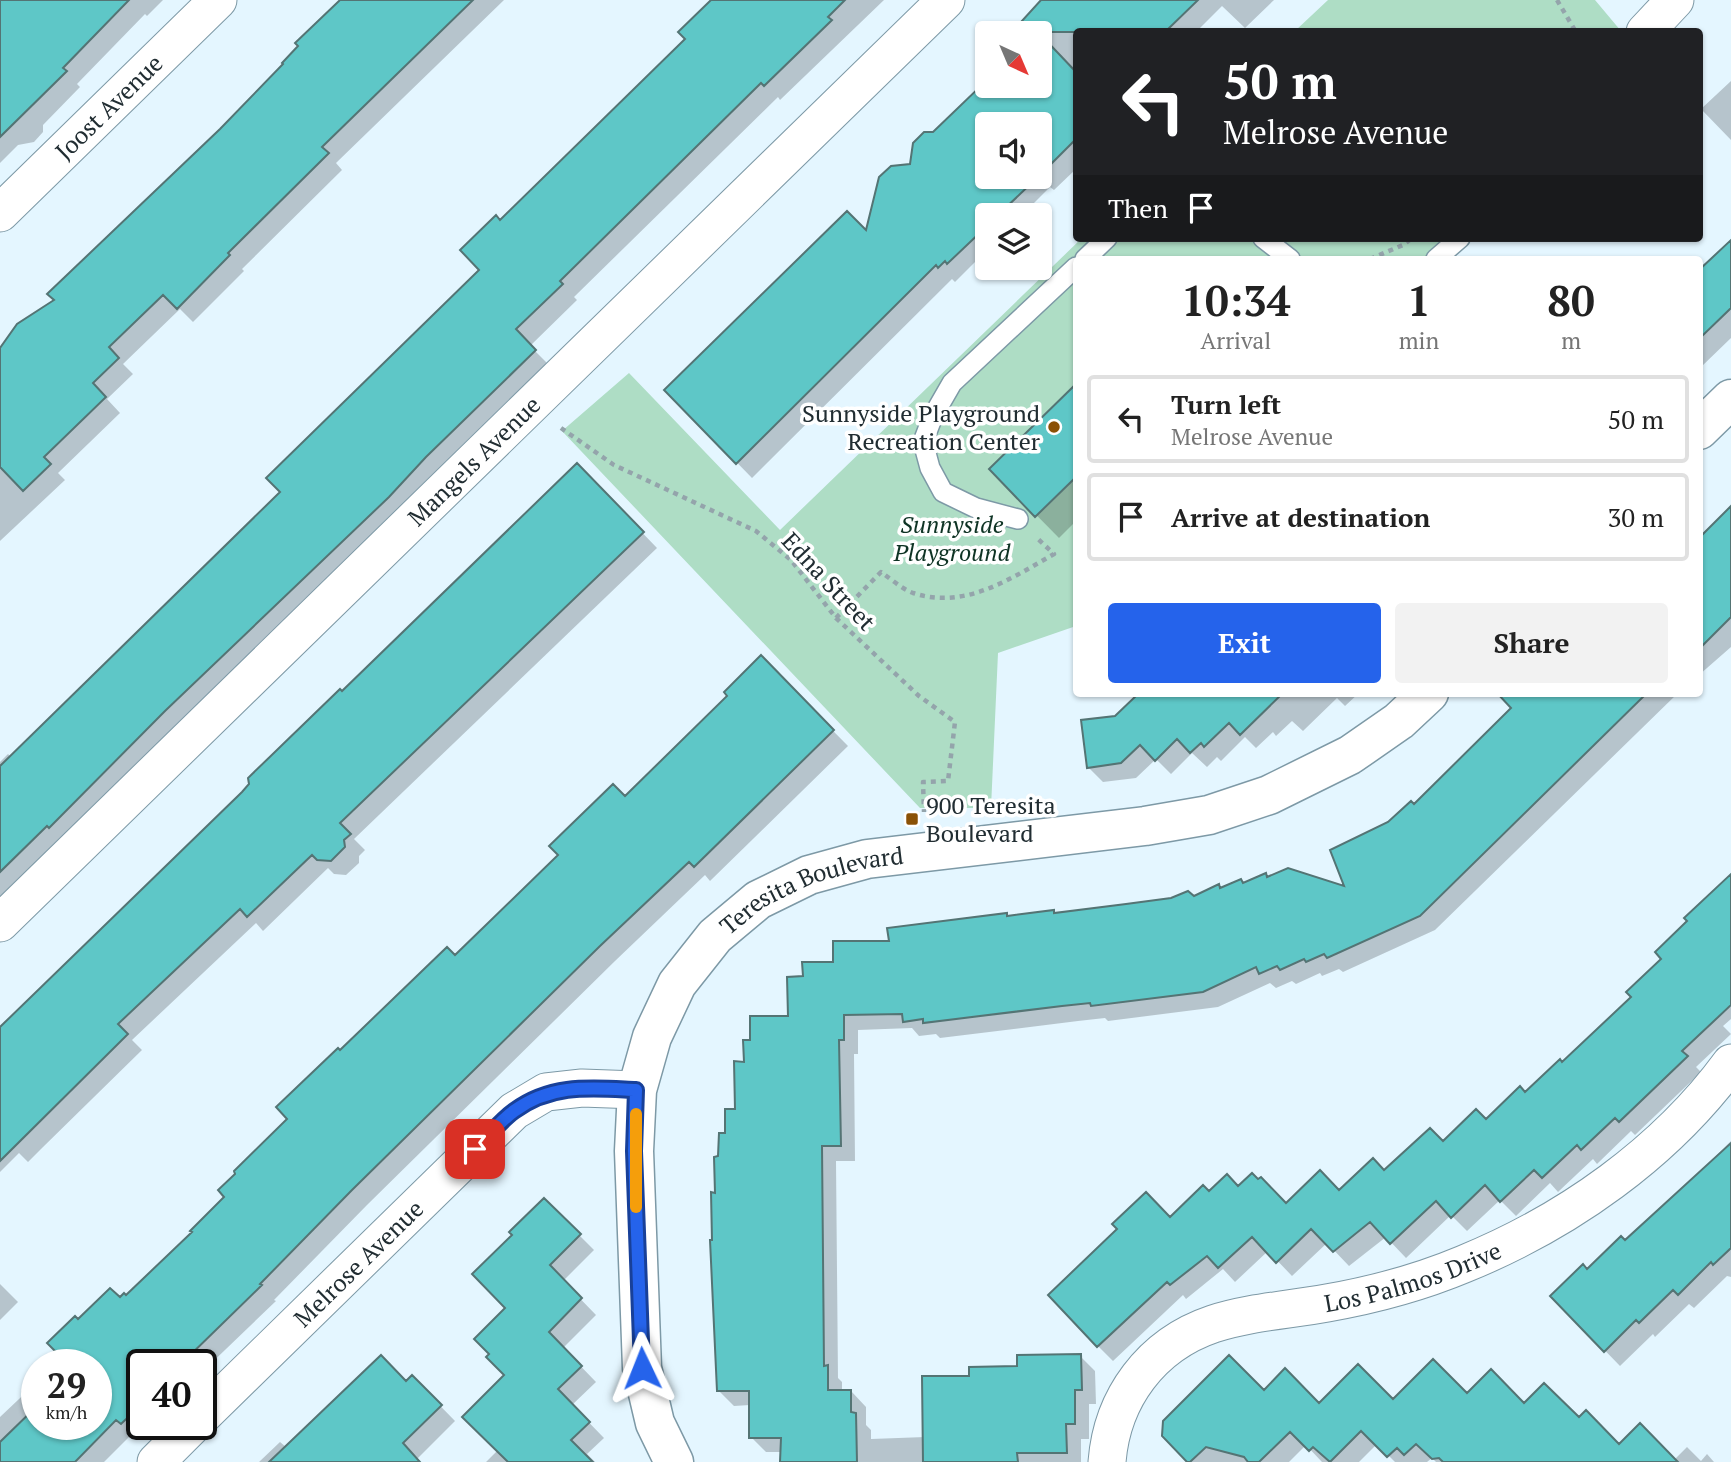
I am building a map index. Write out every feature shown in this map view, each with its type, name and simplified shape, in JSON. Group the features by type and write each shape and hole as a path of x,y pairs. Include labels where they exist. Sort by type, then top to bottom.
{"street":[{"name":"Joost Avenue","path":"0,213 218,0"},
{"name":"Mangels Avenue","path":"0,923 946,0"},
{"path":"1649,28 1675,0"},
{"path":"1703,426 1731,399"},
{"name":"Teresita Boulevard","path":"674,1462 655,1423 642,1368 634,1151 636,1090 652,1037 677,984 715,936 758,900 809,875 867,859 1209,815 1269,795 1350,755 1399,721 1425,697"},
{"name":"Los Palmos Drive","path":"1107,1462 1108,1444 1124,1396 1147,1364 1178,1341 1212,1325 1255,1314 1328,1303 1396,1287 1464,1265 1527,1234 1583,1202 1635,1162 1681,1120 1731,1063"},
{"name":"Melrose Avenue","path":"217,1401 514,1111 546,1092 582,1088 636,1090"},
{"path":"156,1462 178,1440"}],"lane":[{"path":"1088,256 1103,242"},
{"path":"1268,242 1286,256"},
{"path":"1439,256 1455,242"},
{"path":"1018,519 976,508 943,492 929,468 923,442 933,416 952,383 1073,270"}],"path":[{"path":"1557,0 1574,28"},
{"path":"1378,256 1407,242"},
{"name":"Edna Street","path":"530,404 614,465 756,531 790,560 836,618 919,696 954,722 948,781 923,782 924,812"},
{"path":"836,618 881,572 911,592 937,598 978,594 1054,554"}],"green space":[{"path":"1328,0 1595,0 1618,28 1298,28"},
{"name":"Sunnyside Playground","path":"1078,242 1467,242 1454,256 1073,256 1073,627 998,653 991,808 920,808 562,431 629,373 780,530 1039,280 1052,280 1052,267"}],"building":[{"path":"0,0 129,0 63,68 67,71 0,137"},
{"path":"340,0 473,0 322,147 329,153 228,253 230,255 177,309 163,295 109,347 119,358 93,383 106,397 44,457 51,464 23,491 0,467 0,348 17,324 54,300 47,294 220,129 283,64 298,46 295,43"},
{"path":"711,0 845,0 828,17 832,20 764,86 761,83 560,281 563,284 516,329 536,350 426,457 389,497 165,711 49,828 47,826 0,872 0,766 280,492 266,478 479,270 460,250 496,215 500,220 685,39 678,32"},
{"path":"1041,0 1198,0 1169,28 1073,28 1073,32 1052,32 1052,21 1022,21"},
{"path":"1052,47 1073,69 1073,142 1052,163 1052,112 975,112 975,189 1025,189 1011,203 975,203 975,237 947,264 945,261 938,268 936,265 736,464 664,390 847,211 866,230 879,177 891,166 910,164 913,143 924,132 933,132 975,92 975,98 1052,98"},
{"path":"1731,240 1731,308 1703,335 1703,266"},
{"name":"Sunnyside Playground Recreation Center","path":"1073,387 1073,480 1035,517 989,469"},
{"path":"577,463 644,532 340,823 351,834 344,840 345,847 331,861 317,860 312,855 247,917 240,909 118,1024 128,1034 0,1161 0,1027 242,792 249,784 248,778 340,689 342,691"},
{"path":"1731,506 1731,617 1703,645 1703,534"},
{"path":"761,655 834,730 694,867 689,862 600,946 352,1190 260,1284 262,1285 196,1349 126,1349 126,1419 121,1424 116,1420 112,1424 112,1349 53,1349 47,1343 75,1316 78,1319 110,1288 120,1297 124,1293 126,1295 192,1232 190,1231 224,1197 218,1190 287,1119 276,1107 338,1048 340,1050 447,947 455,955 558,855 549,846 613,784 625,796 727,696 724,692"},
{"path":"1135,697 1279,697 1240,735 1229,723 1204,747 1201,743 1190,753 1177,739 1155,761 1140,745 1121,763 1087,768 1081,720 1115,716"},
{"path":"1501,697 1643,697 1420,916 1327,958 1324,954 1306,962 1304,959 1280,970 1277,966 1259,974 1256,967 1203,992 923,1023 923,1019 903,1022 902,1014 844,1015 844,1040 839,1040 841,1146 822,1146 824,1366 828,1365 828,1390 851,1390 851,1412 856,1413 857,1462 780,1462 781,1438 749,1438 749,1391 717,1391 710,1240 711,1192 715,1193 714,1157 718,1156 719,1133 725,1133 725,1109 735,1109 734,1061 744,1062 743,1040 750,1040 750,1016 788,1016 787,977 803,976 802,962 833,962 833,941 889,941 887,928 1007,913 1007,916 1054,910 1054,913 1171,898 1188,891 1194,896 1219,884 1220,888 1241,879 1243,883 1266,873 1267,877 1288,868 1344,886 1330,850 1388,822 1411,801 1414,804 1511,708"},
{"path":"1731,874 1731,1005 1682,1051 1688,1056 1619,1122 1615,1118 1581,1150 1577,1145 1542,1178 1534,1170 1500,1202 1485,1185 1451,1218 1436,1201 1390,1244 1370,1222 1333,1252 1311,1229 1276,1263 1252,1237 1218,1268 1207,1256 1170,1285 1167,1282 1097,1347 1048,1295 1117,1229 1112,1224 1146,1192 1170,1217 1203,1185 1209,1191 1227,1174 1238,1186 1252,1173 1258,1179 1261,1177 1286,1203 1320,1170 1339,1190 1373,1158 1384,1170 1430,1128 1443,1141 1476,1109 1486,1119 1520,1086 1525,1092 1560,1059 1562,1062 1631,997 1626,992 1661,959 1655,952 1687,921 1684,918"},
{"path":"1731,1143 1731,1248 1713,1265 1711,1262 1678,1295 1673,1290 1639,1323 1636,1320 1604,1352 1550,1296 1583,1264 1587,1269 1621,1236 1625,1240"},
{"path":"544,1198 581,1234 550,1265 582,1298 549,1332 582,1366 558,1389 590,1422 571,1440 593,1462 508,1462 462,1417 504,1375 486,1357 489,1354 474,1339 505,1308 472,1274 512,1235 509,1232"},
{"path":"1081,1354 1082,1390 1075,1390 1075,1424 1066,1424 1067,1453 1017,1453 1018,1462 923,1462 922,1376 969,1376 969,1367 1017,1366 1017,1355"},
{"path":"381,1355 406,1381 412,1375 442,1405 403,1443 420,1462 269,1462"},
{"path":"1229,1355 1264,1390 1285,1368 1319,1403 1358,1364 1393,1399 1433,1359 1467,1393 1491,1369 1524,1403 1544,1383 1579,1417 1586,1410 1619,1444 1640,1423 1678,1462 1443,1462 1439,1458 1432,1459 1416,1444 1404,1455 1397,1448 1387,1457 1361,1431 1330,1462 1313,1447 1309,1451 1290,1432 1259,1462 1248,1462 1244,1457 1206,1447 1187,1462 1162,1436 1163,1421"},
{"path":"21,1422 21,1440 96,1440 75,1462 0,1462 0,1442"}],"slow traffic":[{"path":"636,1114 636,1207"}],"place":[{"name":"Sunnyside Playground Recreation Center","path":"1054,427"},
{"name":"900 Teresita Boulevard","path":"912,819"}],"route":[{"path":"475,1149 514,1111 546,1092 582,1088 636,1090 634,1151 642,1368"}]}
